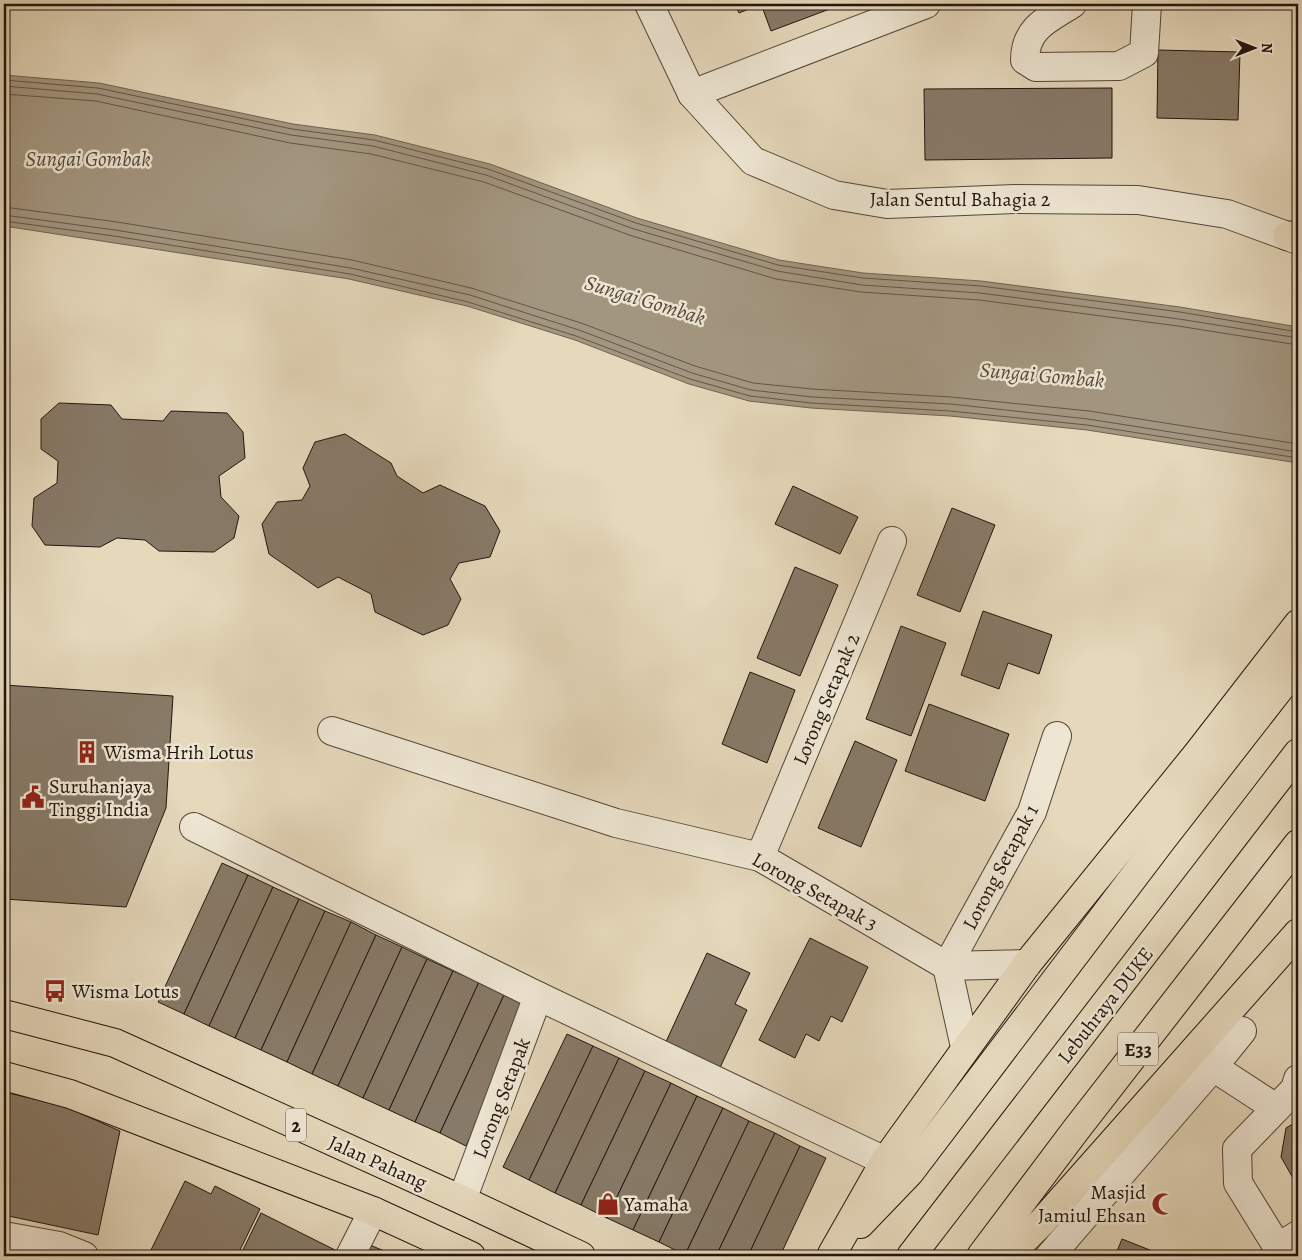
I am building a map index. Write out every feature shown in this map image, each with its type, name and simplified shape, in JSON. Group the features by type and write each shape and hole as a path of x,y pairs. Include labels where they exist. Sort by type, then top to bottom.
{"main road":[{"path":"831,1255 885,1160 965,1047 1027,964 1198,753 1298,624"},
{"path":"831,1255 910,1172 1161,841 1298,665"},
{"name":"Lebuhraya DUKE","path":"911,1256 1298,753"},
{"name":"E33","path":"981,1256 1074,1131 1298,844"},
{"path":"1008,1256 1042,1222 1298,934"},
{"name":"Jalan Pahang","path":"4,1014 115,1043 581,1256"},
{"path":"4,1076 70,1094 373,1211 471,1256"}],"street":[{"name":"Jalan Sentul Bahagia 2","path":"649,4 692,94 753,161 834,195 887,204 1015,199 1138,200 1227,214 1294,237"},
{"path":"692,94 926,4"},
{"path":"1072,4 1039,24 1025,45 1025,60 1036,67 1119,66 1144,53 1147,4"},
{"name":"Lorong Setapak 2","path":"760,856 892,541"},
{"name":"Lorong Setapak 3","path":"332,731 616,823 760,856 947,966"},
{"name":"Lorong Setapak 1","path":"947,966 1032,812 1057,736"},
{"path":"194,828 538,996 885,1160"},
{"path":"965,1047 947,966 1027,964"},
{"name":"Lorong Setapak","path":"462,1200 538,996"},
{"path":"1050,1256 1242,1031"},
{"path":"1213,1067 1276,1108"},
{"path":"1286,1246 1238,1183 1237,1149 1297,1085"},
{"path":"350,1256 373,1211"},
{"path":"4,1236 44,1242 84,1256"}],"water":[{"name":"Sungai Gombak","path":"4,75 99,83 293,124 375,135 490,164 637,218 779,260 863,273 981,281 1180,307 1298,327 1298,463 1087,430 950,416 811,408 749,401 689,384 575,340 467,306 349,279 4,226"}],"building":[{"path":"735,4 761,4 739,13"},
{"path":"761,4 843,4 771,31"},
{"path":"1158,50 1240,52 1238,120 1157,118"},
{"path":"1112,88 1112,158 925,160 924,89"},
{"path":"59,403 111,405 122,419 163,421 171,411 227,413 243,432 245,458 219,476 221,497 239,516 234,538 214,552 159,551 145,540 117,538 100,547 45,545 32,526 34,498 57,483 58,461 41,449 41,419"},
{"path":"345,434 391,463 397,476 423,493 440,485 485,506 500,531 490,557 459,563 450,579 461,599 448,625 423,635 375,612 371,594 338,577 318,588 269,554 262,524 277,502 302,500 310,486 303,468 315,442"},
{"path":"793,486 858,517 840,554 775,524"},
{"path":"952,508 995,525 960,612 917,595"},
{"path":"795,567 838,585 800,676 757,658"},
{"path":"983,611 1052,635 1039,674 1008,663 999,689 961,675"},
{"path":"901,626 946,643 911,736 866,719"},
{"path":"750,672 795,690 767,763 722,744"},
{"name":"Wisma Hrih Lotus","path":"4,685 173,696 166,808 126,907 4,899"},
{"path":"929,704 1009,734 985,801 905,771"},
{"path":"855,741 897,760 861,847 818,828"},
{"path":"222,863 248,875 184,1014 158,1002"},
{"path":"248,875 273,887 209,1026 184,1014"},
{"path":"273,887 299,899 235,1038 209,1026"},
{"path":"299,899 325,911 261,1050 235,1038"},
{"path":"325,911 351,922 287,1062 261,1050"},
{"path":"351,922 376,935 312,1074 287,1062"},
{"path":"376,935 402,947 338,1086 312,1074"},
{"path":"810,938 868,967 842,1022 831,1016 819,1041 806,1034 795,1058 759,1040"},
{"path":"402,947 427,959 363,1098 338,1086"},
{"path":"707,953 750,973 735,1004 747,1010 718,1072 664,1046"},
{"path":"427,959 453,971 389,1110 363,1098"},
{"path":"453,971 479,982 415,1122 389,1110"},
{"path":"479,982 504,995 440,1133 415,1122"},
{"path":"504,995 530,1007 466,1146 440,1133"},
{"path":"567,1034 593,1046 529,1180 503,1167"},
{"path":"593,1046 619,1058 555,1193 529,1180"},
{"path":"619,1058 645,1071 581,1205 555,1193"},
{"path":"645,1071 671,1083 607,1218 581,1205"},
{"path":"671,1083 697,1096 633,1230 607,1218"},
{"path":"4,1092 64,1106 120,1131 98,1235 4,1215"},
{"path":"697,1096 723,1108 659,1242 633,1230"},
{"path":"723,1108 749,1121 685,1255 659,1242"},
{"path":"749,1121 775,1133 716,1256 685,1255"},
{"path":"1298,1121 1298,1187 1281,1157 1286,1128"},
{"path":"775,1133 800,1146 748,1256 716,1256"},
{"path":"800,1146 826,1158 780,1256 748,1256"},
{"path":"185,1181 211,1194 215,1186 260,1209 237,1256 148,1256"},
{"path":"261,1213 341,1253 340,1256 240,1256"},
{"path":"1122,1239 1160,1254 1159,1256 1115,1256"},
{"path":"370,1245 396,1256 365,1256"}],"place":[{"name":"Wisma Hrih Lotus","path":"87,752"},
{"name":"Suruhanjaya Tinggi India","path":"33,797"},
{"name":"Wisma Lotus","path":"55,991"},
{"name":"Yamaha","path":"608,1204"},
{"name":"Masjid Jamiul Ehsan","path":"1163,1204"}]}
